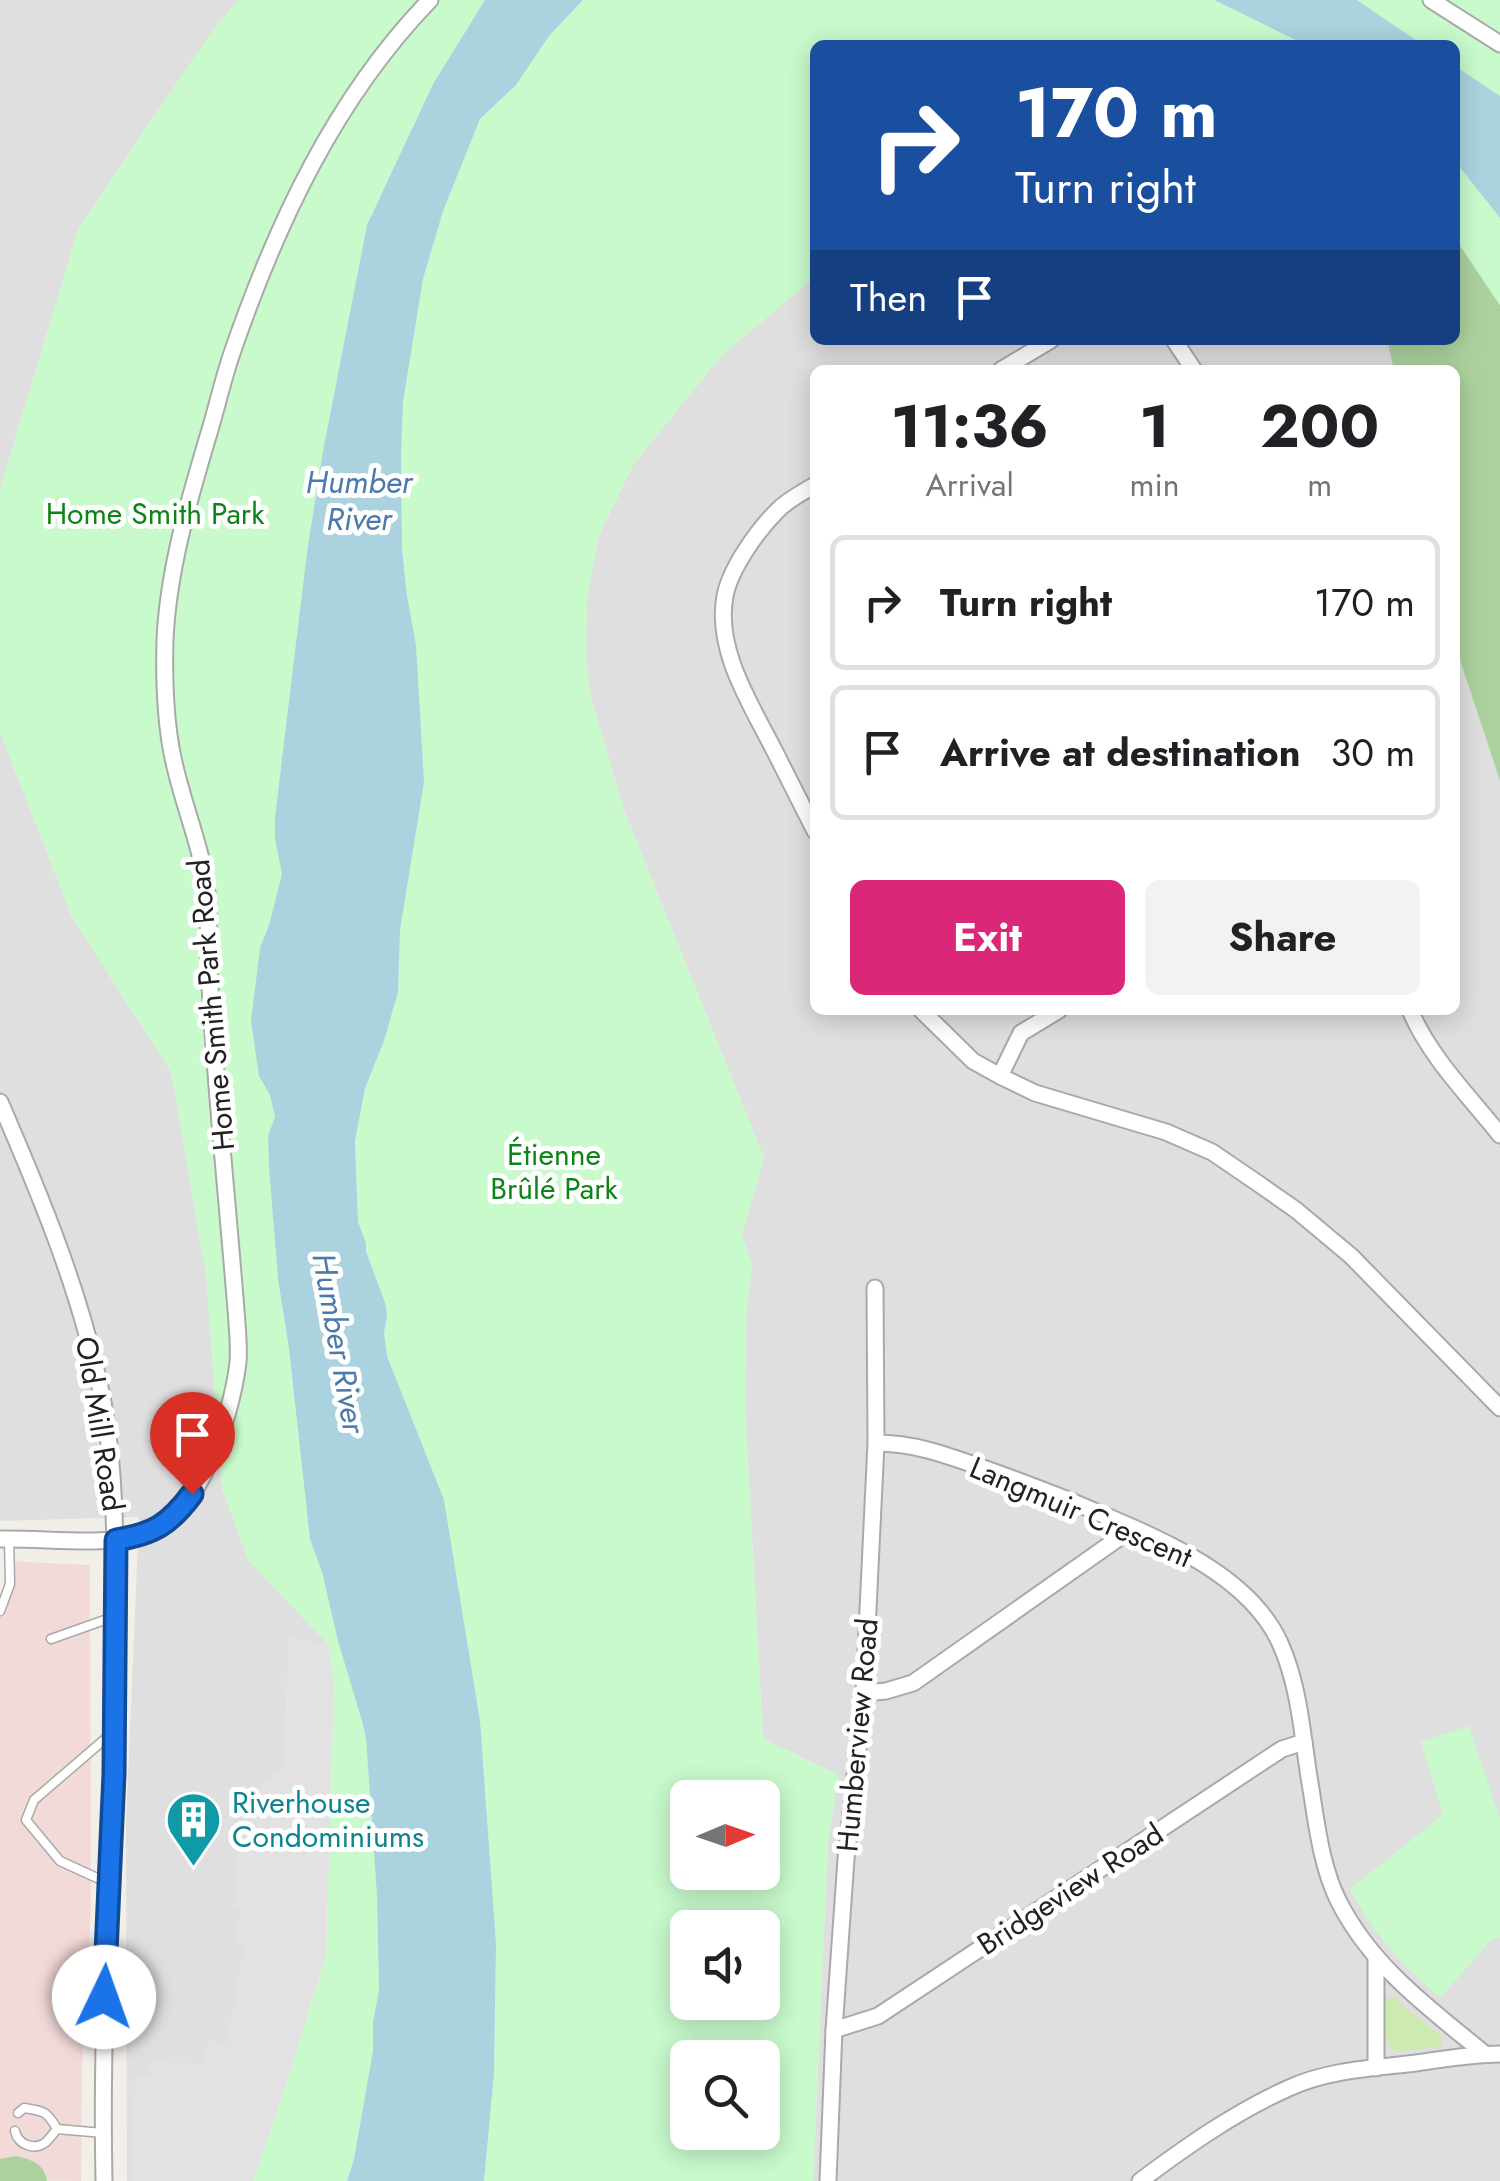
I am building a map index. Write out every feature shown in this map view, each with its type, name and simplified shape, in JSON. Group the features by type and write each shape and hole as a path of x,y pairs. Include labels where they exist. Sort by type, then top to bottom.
{"street":[{"name":"Home Smith Park Road","path":"5,1539 116,1540 155,1530 178,1514 207,1469 231,1402 238,1358 207,894 202,862 172,756 166,710 165,640 170,591 230,357 262,272 318,153 350,100 430,0"},
{"path":"1431,0 1500,44"},
{"path":"1009,365 1043,345"},
{"path":"810,488 776,512 742,558 729,579 724,623 737,674 810,817"},
{"path":"925,1015 973,1060 1035,1093 1166,1132 1212,1152 1296,1210 1350,1256 1500,1408"},
{"path":"1000,1076 1021,1033 1051,1015"},
{"path":"1412,1015 1437,1055 1500,1134"},
{"name":"Old Mill Road","path":"0,1102 62,1254 86,1330 103,1404 113,1486 115,1730 103,2056 104,2181"},
{"name":"Humberview Road","path":"828,2181 846,1859 864,1693 876,1443 875,1288"},
{"name":"Langmuir Crescent","path":"876,1443 926,1448 1032,1486 1133,1528 1217,1573 1240,1591 1264,1616 1290,1670 1323,1852 1338,1902 1376,1959 1420,2002 1493,2054"},
{"path":"864,1693 913,1683 1133,1528"},
{"name":"Bridgeview Road","path":"834,2030 878,2016 1282,1749 1304,1742"},
{"path":"1376,1959 1376,2068"},
{"path":"1140,2181 1235,2116 1292,2086 1376,2068 1493,2054"}],"lane":[{"path":"0,1611 10,1584 5,1539"},
{"path":"51,1639 115,1616"},
{"path":"110,1884 60,1862 26,1820 34,1800 115,1730"},
{"path":"18,2113 24,2108 40,2110 49,2114 57,2130"},
{"path":"57,2130 103,2133"},
{"path":"15,2131 22,2143 37,2147 57,2130"}],"shaded area":[{"path":"0,0 239,0 215,27 79,227 0,489"},
{"path":"810,281 810,345 1389,345 1393,365 810,365 810,1015 1460,1015 1460,660 1500,781 1500,2181 813,2181 828,1842 839,1775 763,1739 745,1407 746,1317 752,1264 742,1235 764,1158 624,810 591,698 586,659 587,596 599,535 633,465 722,355"},
{"path":"0,732 72,917 171,1072 206,1273 222,1488 248,1560 328,1644 253,2181 127,2181 126,1823 139,1517 0,1521"},
{"path":"6,1561 90,1565 91,1912 82,2067 81,2181 0,2180 0,1605 7,1596"},
{"path":"288,1637 328,1644 334,1685 326,1955 253,2181 132,2181 135,2077 149,2077 150,2062 201,2063 209,2038 224,2044 227,2041 244,1946 236,1943 240,1909 234,1907 237,1820 251,1819 252,1791 284,1763"}],"green space":[{"name":"Home Smith Park","path":"239,0 485,0 433,84 367,225 307,552 275,817 282,874 260,948 259,1076 270,1095 275,1117 268,1136 278,1279 310,1539 366,1738 379,1990 373,2051 347,2181 253,2181 326,1955 334,1685 328,1644 248,1560 222,1488 206,1273 171,1072 72,917 0,732 0,489 79,227 215,27"},
{"name":"Étienne Brûlé Park","path":"583,0 1214,0 1296,40 810,40 810,281 722,355 633,465 599,535 587,596 586,659 591,698 624,810 764,1158 742,1235 752,1264 746,1317 745,1407 763,1739 839,1775 828,1842 813,2181 484,2181 494,2074 496,1943 483,1758 443,1500 387,1356 387,1316 358,1222 355,1141 365,1088 398,992 407,596 402,549 403,402 423,279 443,211 480,119 516,85 549,36"},
{"path":"1357,0 1500,0 1500,96 1460,69 1460,40 1416,40"},
{"path":"1460,167 1500,218 1500,305 1460,245"},
{"path":"1460,245 1500,305 1500,781 1460,660 1460,365 1393,365 1388,345 1460,345"},
{"path":"1469,1726 1500,1818 1500,1938 1492,1939 1440,1998 1389,1948 1350,1889 1443,1815 1421,1742"},
{"path":"1397,1998 1442,2037 1442,2046 1391,2050 1386,2040 1384,2001"},
{"path":"16,2156 40,2166 47,2181 0,2181 0,2159"}],"water":[{"name":"Humber River","path":"485,0 583,0 549,36 516,85 480,119 443,211 423,279 403,402 401,455 402,549 416,645 424,782 400,930 398,992 365,1088 355,1141 358,1222 385,1303 387,1356 444,1500 480,1721 496,1943 494,2074 484,2181 347,2181 373,2051 379,1990 366,1738 310,1539 278,1279 268,1136 275,1117 270,1095 259,1076 251,1021 260,948 282,874 275,817 307,552 367,225 433,84"},
{"path":"1214,0 1357,0 1416,40 1296,40"},
{"path":"1460,69 1500,96 1500,218 1460,167"}],"place":[{"name":"Riverhouse Condominiums","path":"193,1868"}],"route":[{"path":"104,1997 114,1774 116,1540 155,1530 178,1514 192,1494"}]}
